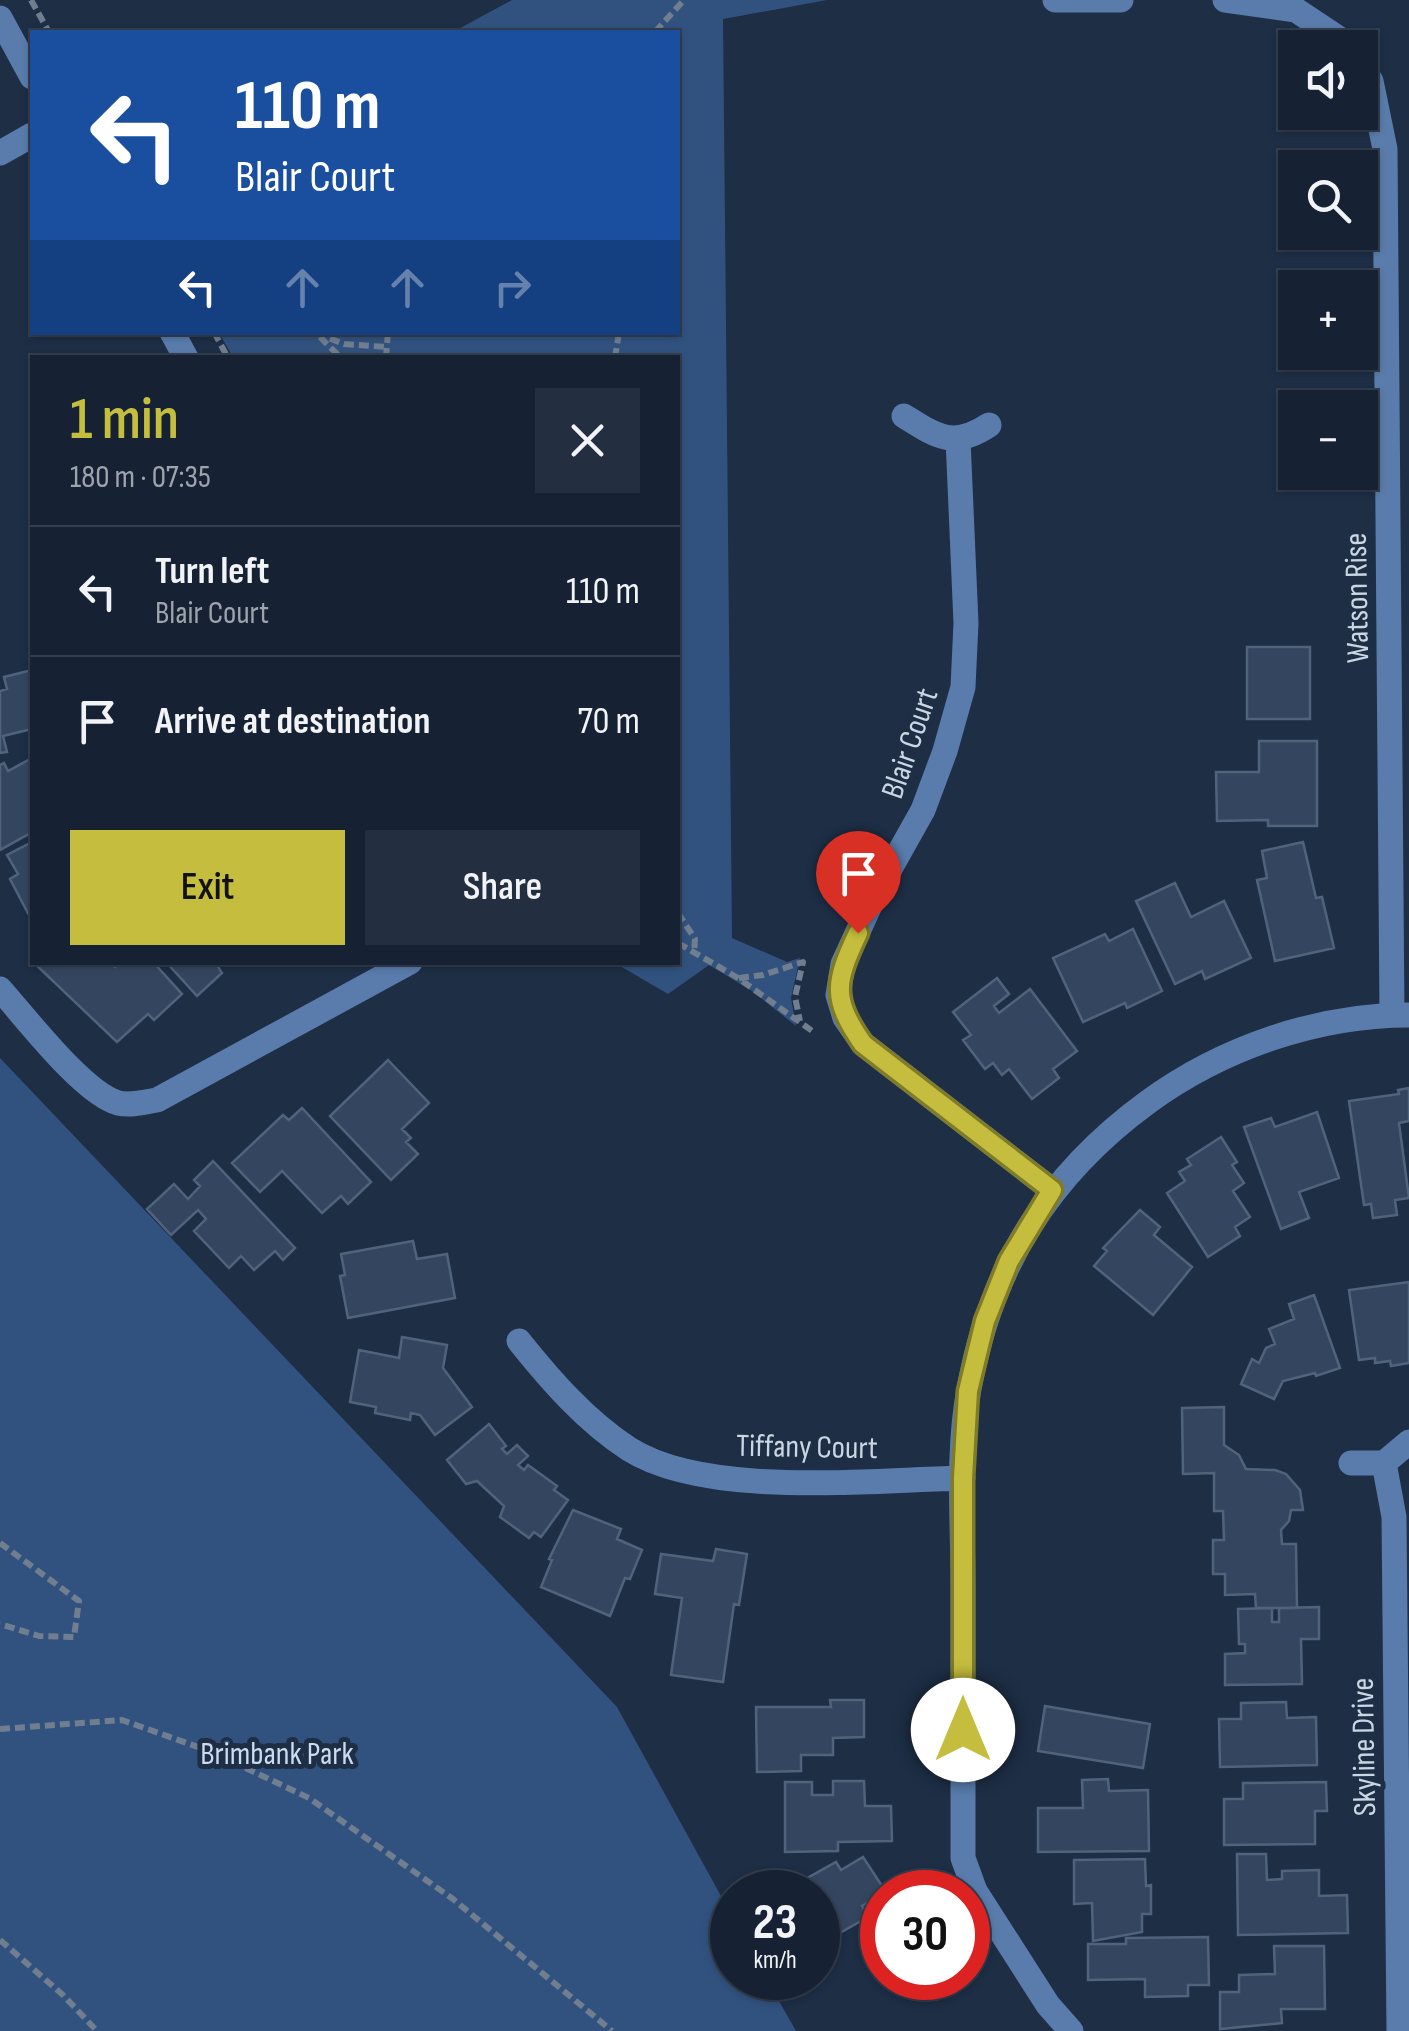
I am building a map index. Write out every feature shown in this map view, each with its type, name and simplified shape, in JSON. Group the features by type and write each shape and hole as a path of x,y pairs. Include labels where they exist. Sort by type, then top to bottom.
{"street":[{"path":"1055,0 1120,0"},
{"path":"1224,0 1296,10 1326,30"},
{"path":"0,18 30,73"},
{"name":"Watson Rise","path":"1378,115 1385,150 1401,1015"},
{"path":"0,154 30,137"},
{"path":"904,416 938,437 958,439 989,425"},
{"name":"Blair Court","path":"958,439 966,624 963,687 923,810 864,917 843,964 838,995 845,1018 863,1044 1052,1190"},
{"path":"0,989 65,1062 96,1091 118,1103 158,1100 405,965"},
{"path":"1071,2031 1048,2006 976,1891 963,1858 963,1478 968,1391 985,1321 1009,1261 1052,1190 1115,1126 1176,1082 1249,1046 1304,1028 1401,1015"},
{"name":"Tiffany Court","path":"519,1342 584,1414 631,1450 686,1472 750,1482 963,1478"},
{"path":"1352,1463 1384,1463 1409,1442"},
{"name":"Skyline Drive","path":"1384,1463 1394,1517 1398,2031"}],"path":[{"path":"31,0 48,30"},
{"path":"657,30 684,0"},
{"path":"318,335 337,355"},
{"path":"321,335 344,344 386,347"},
{"path":"386,355 388,335"},
{"path":"680,917 695,939 694,953"},
{"path":"680,944 738,978 816,1034"},
{"path":"738,978 803,962 795,997 800,1022"},
{"path":"0,1544 79,1601 74,1637 39,1636 0,1624"},
{"path":"0,1729 122,1720 212,1752 309,1798 453,1899 612,2031"},
{"path":"0,1940 40,1973 97,2031"}],"green space":[{"path":"512,0 827,0 723,19 732,938 787,962 800,958 791,998 796,1026 752,991 709,965 668,994 618,965 680,965 680,355 232,355 220,335 680,335 680,30 457,30"},
{"name":"Brimbank Park","path":"0,1058 617,1707 710,1876 710,2000 778,2000 796,2031 0,2031"}],"building":[{"path":"1247,647 1310,647 1310,719 1247,719"},
{"path":"30,670 30,729 3,736 7,752 0,753 0,691 7,689 4,677"},
{"path":"1259,741 1317,741 1317,826 1268,826 1268,820 1217,821 1216,772 1259,772"},
{"path":"30,759 30,835 0,850 0,765 4,763 8,771"},
{"path":"1303,842 1316,898 1322,897 1334,948 1275,961 1257,880 1267,878 1262,851"},
{"path":"30,843 30,917 10,879 18,874 7,855"},
{"path":"1175,883 1191,917 1224,901 1251,958 1205,979 1202,971 1175,984 1136,901"},
{"path":"1133,929 1162,991 1127,1008 1125,1003 1083,1022 1053,958 1105,934 1109,941"},
{"path":"36,965 156,965 182,994 154,1020 148,1014 117,1042"},
{"path":"169,965 217,965 222,973 197,996"},
{"path":"997,978 1009,994 994,1006 999,1013 1030,989 1077,1051 1053,1069 1059,1078 1032,1099 1009,1069 1002,1075 993,1063 985,1069 963,1040 971,1035 953,1012"},
{"path":"388,1060 429,1103 402,1129 411,1138 406,1142 418,1154 391,1180 330,1116"},
{"path":"1409,1088 1409,1121 1399,1123 1409,1198 1395,1200 1397,1215 1373,1218 1371,1204 1364,1205 1349,1101 1399,1094 1398,1090"},
{"path":"302,1108 371,1182 348,1204 341,1196 322,1213 282,1171 260,1192 232,1163 283,1115 289,1120"},
{"path":"1317,1112 1339,1178 1299,1192 1309,1218 1281,1229 1244,1127 1271,1118 1275,1127"},
{"path":"1221,1137 1237,1162 1232,1165 1244,1183 1233,1191 1250,1217 1235,1227 1240,1236 1208,1257 1167,1193 1185,1181 1179,1172 1191,1165 1187,1159"},
{"path":"213,1161 295,1248 283,1260 275,1251 254,1270 241,1256 229,1268 194,1231 206,1219 198,1210 171,1235 147,1209 174,1184 188,1199 200,1186 194,1180"},
{"path":"1140,1210 1160,1227 1154,1235 1192,1267 1153,1315 1094,1266 1107,1251 1103,1248"},
{"path":"413,1241 417,1259 447,1254 455,1298 348,1318 340,1276 345,1275 341,1254"},
{"path":"1409,1282 1409,1363 1391,1366 1390,1361 1375,1363 1375,1358 1359,1360 1349,1290"},
{"path":"1314,1295 1340,1368 1283,1381 1274,1399 1241,1384 1252,1359 1259,1363 1266,1348 1275,1344 1269,1329 1294,1319 1289,1304"},
{"path":"402,1337 447,1345 443,1368 472,1407 435,1435 420,1415 411,1413 410,1420 375,1413 376,1407 350,1402 359,1350 399,1358"},
{"path":"1224,1407 1224,1445 1239,1455 1246,1469 1286,1474 1300,1490 1303,1510 1291,1510 1289,1521 1281,1530 1282,1544 1296,1544 1297,1608 1256,1608 1255,1594 1225,1595 1225,1574 1213,1574 1213,1540 1224,1540 1223,1511 1214,1511 1214,1473 1183,1474 1182,1408"},
{"path":"489,1424 506,1446 502,1449 507,1454 517,1445 528,1456 518,1465 524,1470 528,1465 557,1486 554,1490 568,1500 541,1537 534,1532 529,1538 500,1517 504,1506 477,1481 466,1484 447,1460"},
{"path":"573,1510 621,1529 617,1539 642,1550 630,1579 625,1578 610,1616 541,1587 552,1560 549,1559"},
{"path":"716,1549 747,1554 739,1605 734,1604 723,1682 671,1675 682,1598 655,1594 661,1554 713,1561"},
{"path":"1319,1607 1319,1639 1301,1639 1302,1684 1225,1685 1225,1654 1245,1653 1245,1644 1239,1644 1238,1609 1272,1608 1272,1622 1279,1622 1279,1608"},
{"path":"830,1700 864,1700 864,1737 833,1738 833,1755 801,1755 801,1771 757,1772 756,1707 831,1707"},
{"path":"1286,1702 1287,1718 1316,1717 1317,1765 1220,1767 1219,1719 1241,1719 1241,1703"},
{"path":"1045,1706 1150,1724 1143,1768 1038,1751"},
{"path":"1108,1779 1109,1791 1148,1790 1149,1851 1038,1852 1038,1808 1083,1808 1082,1780"},
{"path":"833,1781 864,1781 865,1806 891,1806 892,1841 838,1842 838,1851 785,1852 785,1782 812,1782 812,1795 833,1795"},
{"path":"1326,1782 1327,1811 1315,1811 1315,1844 1224,1845 1224,1799 1243,1799 1243,1783"},
{"path":"1237,1854 1266,1854 1267,1880 1282,1879 1282,1871 1319,1870 1319,1896 1347,1895 1348,1933 1238,1935"},
{"path":"863,1857 872,1870 860,1870 860,1922 840,1933 840,1870 822,1870 836,1862 841,1870"},
{"path":"1145,1859 1146,1886 1151,1885 1151,1914 1142,1914 1142,1932 1093,1941 1092,1903 1074,1904 1074,1860"},
{"path":"1208,1937 1209,1985 1188,1985 1188,1996 1145,1997 1145,1979 1088,1980 1088,1944 1126,1944 1126,1938"},
{"path":"1274,1946 1324,1946 1325,2009 1281,2009 1282,2023 1220,2029 1220,1992 1239,1992 1239,1975 1275,1974"}],"route":[{"path":"858,933 843,964 838,995 845,1018 863,1044 1052,1190 1009,1261 985,1321 968,1391 963,1478 963,1730"}]}
